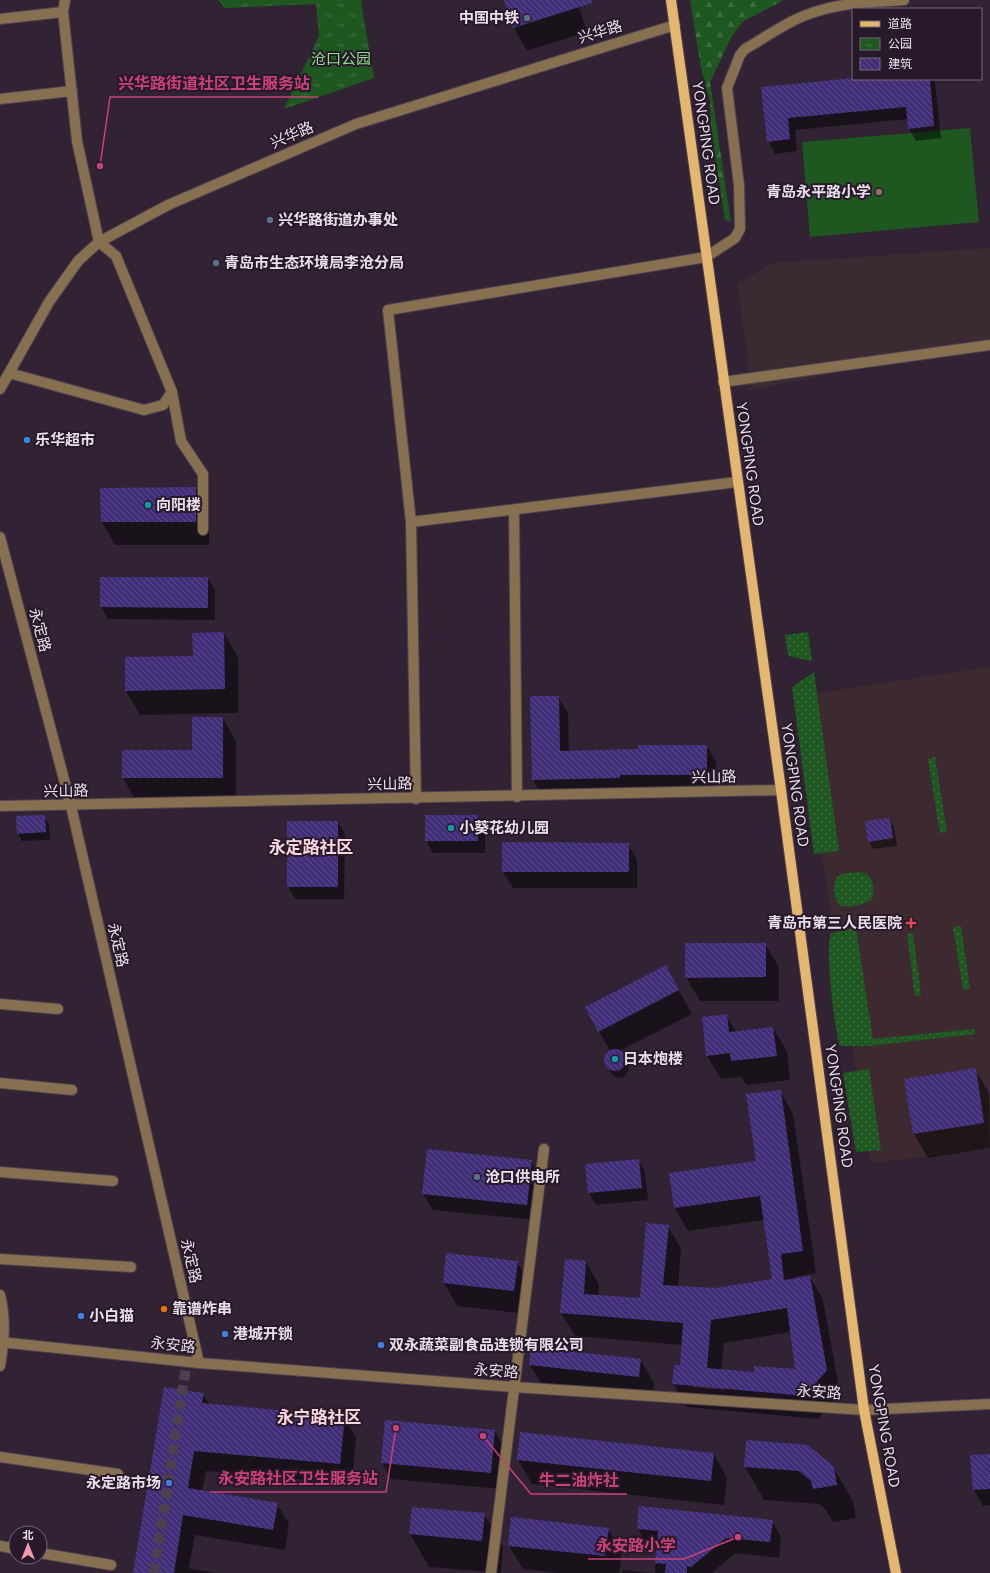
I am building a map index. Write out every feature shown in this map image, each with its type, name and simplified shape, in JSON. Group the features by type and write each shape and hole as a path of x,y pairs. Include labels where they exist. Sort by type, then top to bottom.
{"main road":[{"name":"YONGPING ROAD","path":"670,0 675,25 723,382 781,790 864,1410 896,1573"}],"street":[{"path":"65,0 63,12 77,141 99,242 116,256 172,392 181,441 203,474 203,530"},
{"path":"416,799 410,522 388,310 706,257 735,238 740,229 740,192 728,88 740,55 744,49 795,21 818,11 842,5 904,0"},
{"path":"0,19 63,12"},
{"name":"兴华路","path":"0,387 49,302 78,261 99,242 168,205 356,124 675,25"},
{"path":"0,99 72,91"},
{"path":"723,382 990,345"},
{"path":"9,373 144,410 163,405 172,392"},
{"path":"410,522 737,482"},
{"path":"514,510 517,797"},
{"name":"永定路","path":"0,537 71,806 199,1362"},
{"name":"兴山路","path":"0,806 71,806 517,797 781,790"},
{"path":"0,1004 58,1009"},
{"path":"0,1084 72,1090"},
{"path":"491,1573 544,1150"},
{"path":"0,1172 113,1181"},
{"path":"0,1259 131,1267"},
{"path":"0,1295 3,1307 0,1366"},
{"name":"永安路","path":"2,1342 199,1362 514,1387 864,1410 990,1404"},
{"path":"0,1457 118,1474"},
{"path":"48,1554 111,1566"}],"shaded area":[{"path":"990,248 990,342 752,390 737,283 774,263"},
{"name":"青岛市第三人民医院","path":"990,667 990,1149 871,1163 796,696"}],"green space":[{"name":"沧口公园","path":"218,0 363,0 361,2 374,78 284,109 319,36 316,4 225,8"},
{"path":"690,0 784,0 742,22 731,38 710,82 731,222 725,220 711,129 710,101 701,68"},
{"path":"970,128 979,222 810,237 802,142"},
{"path":"808,632 812,661 788,656 785,635"},
{"path":"814,672 839,851 814,854 792,687"},
{"path":"935,757 947,832 940,833 928,759"},
{"path":"861,872 869,876 871,879 873,886 872,899 856,906 840,906 834,893 836,878 847,873"},
{"path":"961,926 970,989 963,990 953,927"},
{"path":"856,928 873,1039 974,1029 975,1034 869,1046 840,1046 835,1023 831,989 829,941 831,933"},
{"path":"913,933 921,995 915,996 907,934"},
{"path":"869,1069 881,1150 856,1152 843,1073"}],"building":[{"name":"中国中铁","path":"504,0 592,0 592,3 513,28"},
{"path":"852,78 852,80 930,80 934,126 908,129 906,107 788,118 790,139 767,142 761,87"},
{"name":"向阳楼","path":"196,487 196,522 101,522 100,488"},
{"path":"100,577 208,577 208,608 100,607"},
{"path":"224,632 225,689 125,691 125,657 193,656 192,633"},
{"path":"530,696 559,696 560,751 638,749 638,745 707,745 707,775 620,775 620,778 532,780"},
{"path":"192,717 223,717 223,778 122,778 122,750 192,750"},
{"path":"45,815 46,832 17,834 16,816"},
{"name":"小葵花幼儿园","path":"425,815 478,815 478,841 425,841"},
{"path":"890,818 893,838 868,842 865,821"},
{"path":"287,821 338,821 338,887 287,887"},
{"path":"502,842 629,843 629,872 502,872"},
{"path":"685,943 766,943 766,977 685,978"},
{"path":"666,965 679,990 598,1032 585,1007"},
{"path":"727,1014 729,1032 773,1027 777,1056 731,1061 730,1053 706,1056 702,1017"},
{"name":"日本炮楼","path":"615,1049 623,1052 626,1060 623,1068 615,1071 607,1068 604,1060 607,1052"},
{"path":"976,1068 984,1123 913,1134 904,1079"},
{"path":"781,1090 803,1251 781,1254 784,1280 810,1276 827,1370 805,1396 672,1384 674,1365 680,1365 683,1323 560,1313 565,1259 586,1261 584,1294 640,1298 646,1223 669,1225 663,1285 715,1288 772,1279 760,1196 674,1208 669,1173 756,1161 746,1094","holes":["787,1308 795,1369 754,1366 754,1372 707,1368 711,1320"]},
{"name":"沧口供电所","path":"427,1149 532,1160 527,1205 422,1194"},
{"path":"639,1159 642,1188 588,1193 585,1164"},
{"path":"446,1253 518,1261 514,1291 443,1283"},
{"path":"531,1347 641,1359 639,1377 529,1365"},
{"path":"164,1387 204,1393 202,1403 345,1416 340,1464 194,1451 188,1488 278,1503 273,1530 183,1515 174,1573 133,1573"},
{"path":"385,1420 495,1430 491,1473 381,1463"},
{"path":"520,1432 714,1453 711,1481 517,1460"},
{"path":"746,1440 808,1445 834,1467 837,1485 813,1489 811,1481 799,1471 744,1467"},
{"path":"990,1454 990,1489 973,1490 970,1455"},
{"path":"639,1506 773,1520 770,1542 726,1538 691,1567 687,1566 687,1573 665,1573 666,1564 655,1563 658,1531 637,1529"},
{"path":"412,1507 485,1513 482,1541 409,1534"},
{"path":"511,1517 609,1528 605,1556 508,1546"}],"tunnel":[{"path":"154,1573 187,1361"}],"place":[{"name":"中国中铁","path":"527,18"},
{"name":"兴华路街道社区卫生服务站","path":"100,166"},
{"name":"青岛永平路小学","path":"879,192"},
{"name":"兴华路街道办事处","path":"270,220"},
{"name":"青岛市生态环境局李沧分局","path":"216,263"},
{"name":"乐华超市","path":"27,440"},
{"name":"向阳楼","path":"148,505"},
{"name":"小葵花幼儿园","path":"451,828"},
{"name":"青岛市第三人民医院","path":"911,923"},
{"name":"日本炮楼","path":"615,1059"},
{"name":"沧口供电所","path":"477,1177"},
{"name":"靠谱炸串","path":"164,1309"},
{"name":"小白猫","path":"81,1316"},
{"name":"港城开锁","path":"225,1334"},
{"name":"双永蔬菜副食品连锁有限公司","path":"381,1345"},
{"name":"永安路社区卫生服务站","path":"396,1428"},
{"name":"牛二油炸社","path":"483,1436"},
{"name":"永定路市场","path":"169,1483"},
{"name":"永安路小学","path":"738,1537"}],"district":[{"name":"永定路社区","path":"311,847"},
{"name":"永宁路社区","path":"319,1417"}]}
